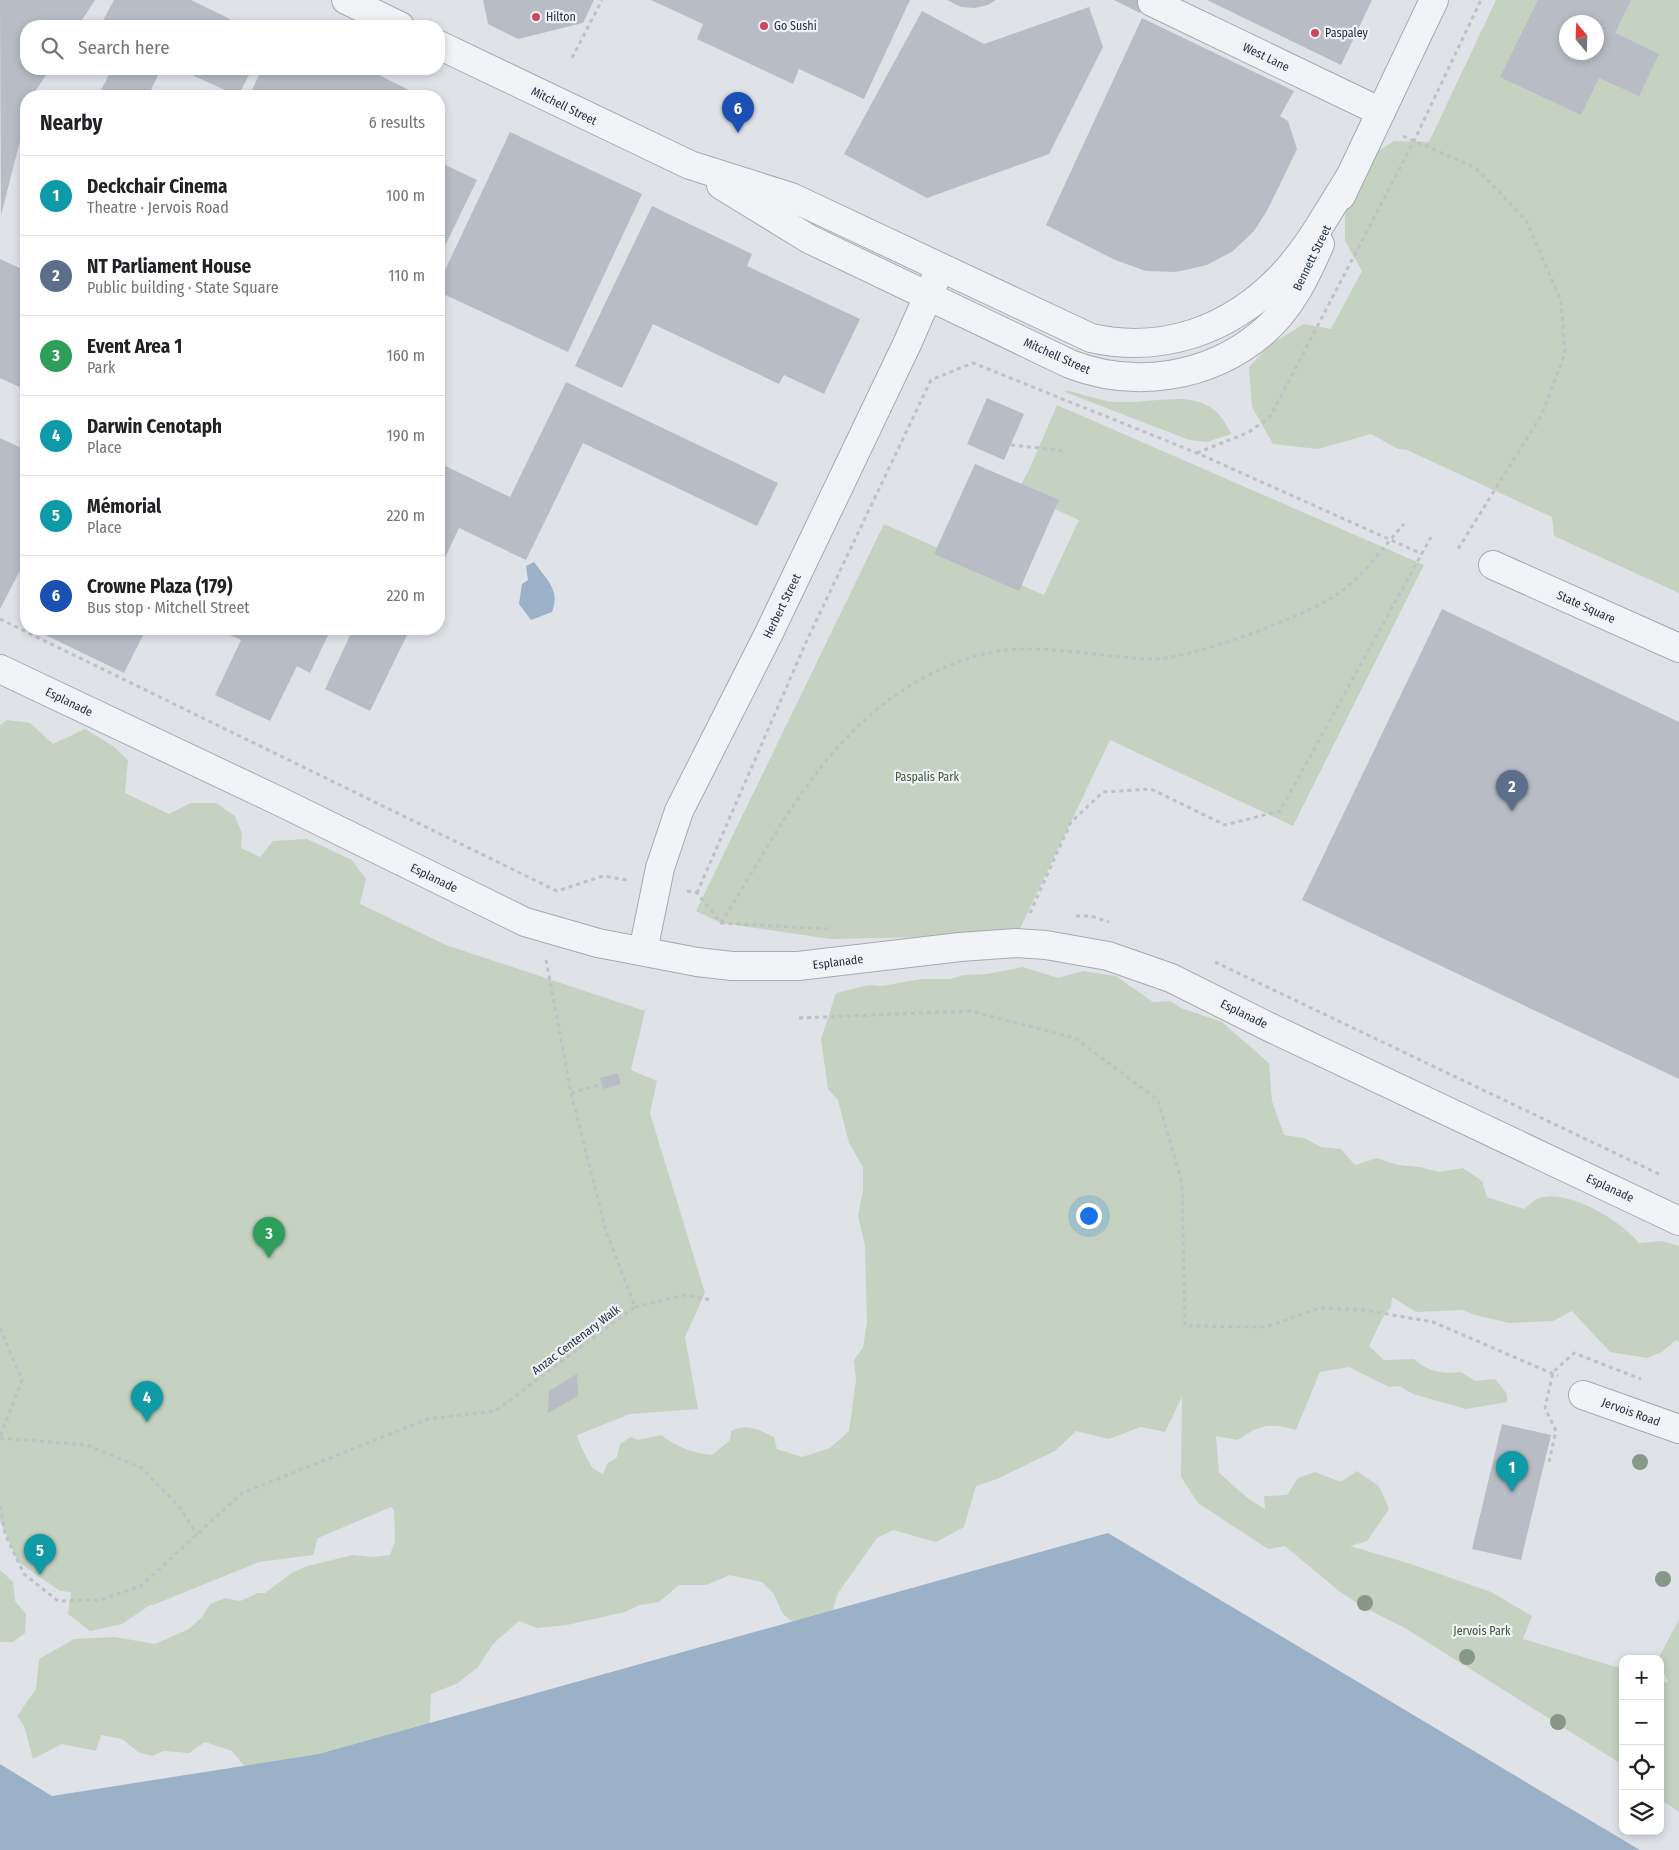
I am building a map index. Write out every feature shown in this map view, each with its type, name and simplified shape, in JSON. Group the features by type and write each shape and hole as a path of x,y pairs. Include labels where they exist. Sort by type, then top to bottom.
{"street":[{"path":"346,0 388,20"},
{"name":"Bennett Street","path":"1214,361 1231,353 1263,332 1306,277 1348,180 1434,0"},
{"name":"West Lane","path":"1159,3 1378,117"},
{"name":"Mitchell Street","path":"445,48 690,165 809,239 1070,364 1112,377 1138,379 1192,370 1214,361"},
{"name":"Mitchell Street","path":"690,165 790,197 1091,338 1118,344 1144,343 1173,340 1201,333"},
{"name":"Bennett Street","path":"1201,333 1249,305 1282,276 1299,255 1348,180"},
{"name":"Herbert Street","path":"643,951 660,868 679,811 769,633 907,344 926,296 942,267"},
{"path":"1201,333 1214,361"},
{"name":"State Square","path":"1493,565 1679,648"},
{"name":"Esplanade","path":"0,669 283,803 525,922 598,943 732,966 789,967 960,947 1016,943 1063,947 1108,956 1171,978 1276,1030 1679,1221"},
{"name":"Jervois Road","path":"1583,1395 1679,1429"}],"path":[{"path":"572,58 602,0"},
{"path":"1414,141 1481,0"},
{"path":"1378,117 1414,141 1476,168 1526,220 1561,301 1565,353 1542,414 1458,549"},
{"path":"696,893 806,640 931,380 973,363 1197,453 1422,554"},
{"path":"1197,453 1249,432"},
{"path":"1011,444 1066,451"},
{"path":"720,923 808,784 845,736 879,708 918,681 958,663 991,652 1022,648 1154,659 1180,654 1242,636 1307,610 1336,595 1357,578 1404,524"},
{"path":"1016,943 1071,822 1103,792 1151,789 1225,825 1280,811 1431,537"},
{"path":"0,619 20,629"},
{"path":"33,635 558,891 556,900"},
{"name":"Anzac Centenary Walk","path":"0,1506 5,1534 24,1574 58,1601 100,1600 141,1586 242,1493 428,1419 495,1411 635,1307 606,1231 571,1093 545,953"},
{"path":"546,958 555,961"},
{"path":"799,1018 971,1011 1075,1038 1158,1100 1182,1183 1185,1326 1266,1327 1320,1308 1364,1310 1433,1322 1553,1372 1583,1395"},
{"path":"571,1093 602,1084"},
{"path":"635,1307 684,1295 712,1300"},
{"path":"0,1328 22,1380 0,1437 87,1445 142,1468 180,1508 197,1535"},
{"path":"1549,1462 1556,1432 1544,1408 1553,1372"}],"green space":[{"path":"1496,0 1679,0 1679,593 1554,536 1552,517 1407,450 1398,449 1371,434 1318,449 1273,444 1252,407 1249,367 1269,345 1304,324 1331,329 1362,271 1345,241 1345,207 1367,158 1394,141 1429,142"},
{"path":"1066,390 1113,402 1184,399 1198,402 1211,407 1222,418 1231,434 1207,442 1189,440 1065,392"},
{"name":"Paspalis Park","path":"1057,405 1424,565 1293,826 1110,740 1017,935 831,939 721,923 696,911 884,524 1044,595 1079,520 1017,492 1030,468"},
{"name":"Jervois Park","path":"7,720 30,723 53,744 85,729 113,746 128,760 125,793 169,814 191,803 216,803 235,816 242,833 241,848 260,857 273,841 307,839 352,860 366,879 360,904 446,945 645,1011 631,1070 657,1081 650,1113 705,1293 685,1337 698,1409 630,1414 577,1435 591,1466 603,1474 607,1464 617,1457 620,1444 631,1437 638,1440 661,1435 685,1449 712,1455 730,1440 731,1431 748,1427 774,1437 777,1449 802,1457 830,1448 849,1431 856,1381 854,1360 863,1347 867,1323 865,1246 858,1216 863,1190 863,1167 849,1143 838,1100 828,1089 821,1039 836,993 869,985 882,986 921,979 950,979 963,975 987,974 1023,967 1058,978 1083,971 1116,976 1153,1002 1170,1001 1181,1008 1222,1022 1269,1063 1272,1101 1284,1135 1304,1138 1321,1147 1341,1149 1355,1165 1377,1158 1398,1165 1420,1167 1439,1172 1463,1168 1482,1181 1487,1197 1524,1209 1540,1198 1552,1196 1566,1198 1580,1202 1608,1217 1631,1234 1639,1243 1662,1241 1679,1246 1679,1342 1676,1340 1662,1352 1647,1358 1610,1352 1572,1311 1553,1321 1509,1323 1475,1315 1463,1310 1416,1312 1392,1297 1391,1307 1381,1320 1369,1346 1384,1360 1414,1359 1430,1369 1447,1373 1461,1372 1475,1381 1495,1379 1507,1394 1507,1402 1466,1409 1413,1394 1399,1386 1389,1387 1349,1367 1320,1372 1296,1430 1279,1426 1266,1426 1238,1440 1216,1436 1219,1473 1250,1500 1265,1509 1264,1496 1287,1495 1298,1478 1315,1472 1341,1482 1357,1471 1379,1486 1389,1509 1367,1541 1350,1546 1411,1564 1491,1592 1532,1616 1523,1639 1619,1668 1619,1762 1405,1628 1363,1607 1339,1591 1285,1546 1268,1549 1198,1503 1181,1477 1182,1397 1165,1432 1141,1427 1109,1439 1076,1431 1055,1451 997,1479 976,1486 964,1527 936,1542 893,1530 877,1538 838,1593 829,1622 802,1630 783,1614 773,1593 762,1582 730,1575 706,1585 679,1585 659,1602 640,1605 625,1612 567,1625 537,1628 519,1621 493,1644 478,1667 458,1683 431,1694 429,1740 250,1773 232,1751 205,1742 189,1753 164,1751 152,1756 138,1752 122,1739 101,1735 96,1751 62,1744 33,1759 24,1726 17,1716 36,1689 39,1659 74,1639 115,1637 155,1644 189,1629 202,1617 210,1604 225,1598 240,1601 258,1593 265,1593 293,1572 308,1566 353,1555 374,1557 390,1555 395,1541 394,1510 391,1507 318,1538 313,1555 259,1562 150,1605 122,1624 90,1631 68,1614 71,1592 60,1591 18,1562 0,1521 0,725"},
{"path":"0,1570 13,1582 15,1601 26,1614 25,1633 13,1642 0,1642"},
{"path":"1679,1619 1679,1812 1664,1802 1664,1682 1669,1683 1664,1673 1664,1655 1660,1655"}],"water":[{"path":"534,562 551,585 555,597 552,612 531,620 519,604 522,584 528,580 526,566"},
{"path":"1108,1533 1640,1850 0,1850 0,1764 52,1796 319,1754"}],"building":[{"path":"0,0 95,0 82,20 20,20 20,75 46,75 36,90 20,90 20,141 1,215"},
{"path":"114,0 191,0 230,19 229,20 103,20"},
{"name":"Hilton","path":"483,0 594,0 583,23 518,39 488,24"},
{"path":"651,0 910,0 864,99 799,69 793,84 697,39 703,24"},
{"path":"947,0 996,0 988,5 975,8 961,7"},
{"path":"1114,0 1146,0 1140,13"},
{"name":"Paspaley","path":"1207,0 1372,0 1341,65"},
{"path":"1538,0 1631,0 1615,33 1659,54 1639,96 1599,78 1581,115 1500,77"},
{"path":"1089,7 1103,47 1049,154 927,198 844,154 922,11 984,44"},
{"path":"1142,18 1294,91 1280,116 1288,121 1297,149 1268,209 1254,231 1233,251 1207,265 1176,272 1146,271 1115,260 1046,225"},
{"path":"109,75 158,75 151,90 101,90"},
{"path":"192,75 249,75 241,90 225,90"},
{"path":"259,75 379,75 409,90 252,90"},
{"path":"510,132 642,194 568,352 445,295 445,270"},
{"path":"445,165 477,180 445,246"},
{"path":"652,206 752,254 747,266 860,319 824,394 784,375 779,384 653,324 622,388 575,366"},
{"path":"0,259 20,268 20,387 0,378"},
{"path":"566,382 778,483 757,526 583,443 526,560 459,528 445,557 445,466 510,497"},
{"path":"987,398 1024,414 1004,460 967,444"},
{"path":"0,438 20,447 20,571 0,609"},
{"path":"975,464 1059,500 1019,591 934,554"},
{"path":"1442,609 1679,722 1679,1079 1302,900"},
{"path":"45,635 143,635 124,673"},
{"path":"230,635 328,635 310,673 297,666 270,721 215,695 241,640"},
{"path":"350,635 407,635 370,711 325,689"},
{"path":"618,1073 621,1084 603,1089 600,1078"},
{"path":"577,1374 578,1396 548,1413 549,1391"},
{"path":"1502,1424 1551,1435 1521,1560 1472,1549"}],"place":[{"name":"Hilton","path":"536,17"},
{"name":"Go Sushi","path":"764,26"},
{"name":"Paspaley","path":"1315,33"},
{"name":"Crowne Plaza (179)","path":"738,133"},
{"name":"NT Parliament House","path":"1512,811"},
{"name":"Event Area 1","path":"269,1258"},
{"name":"Darwin Cenotaph","path":"147,1422"},
{"name":"Deckchair Cinema","path":"1512,1492"},
{"name":"Mémorial","path":"40,1575"}]}
